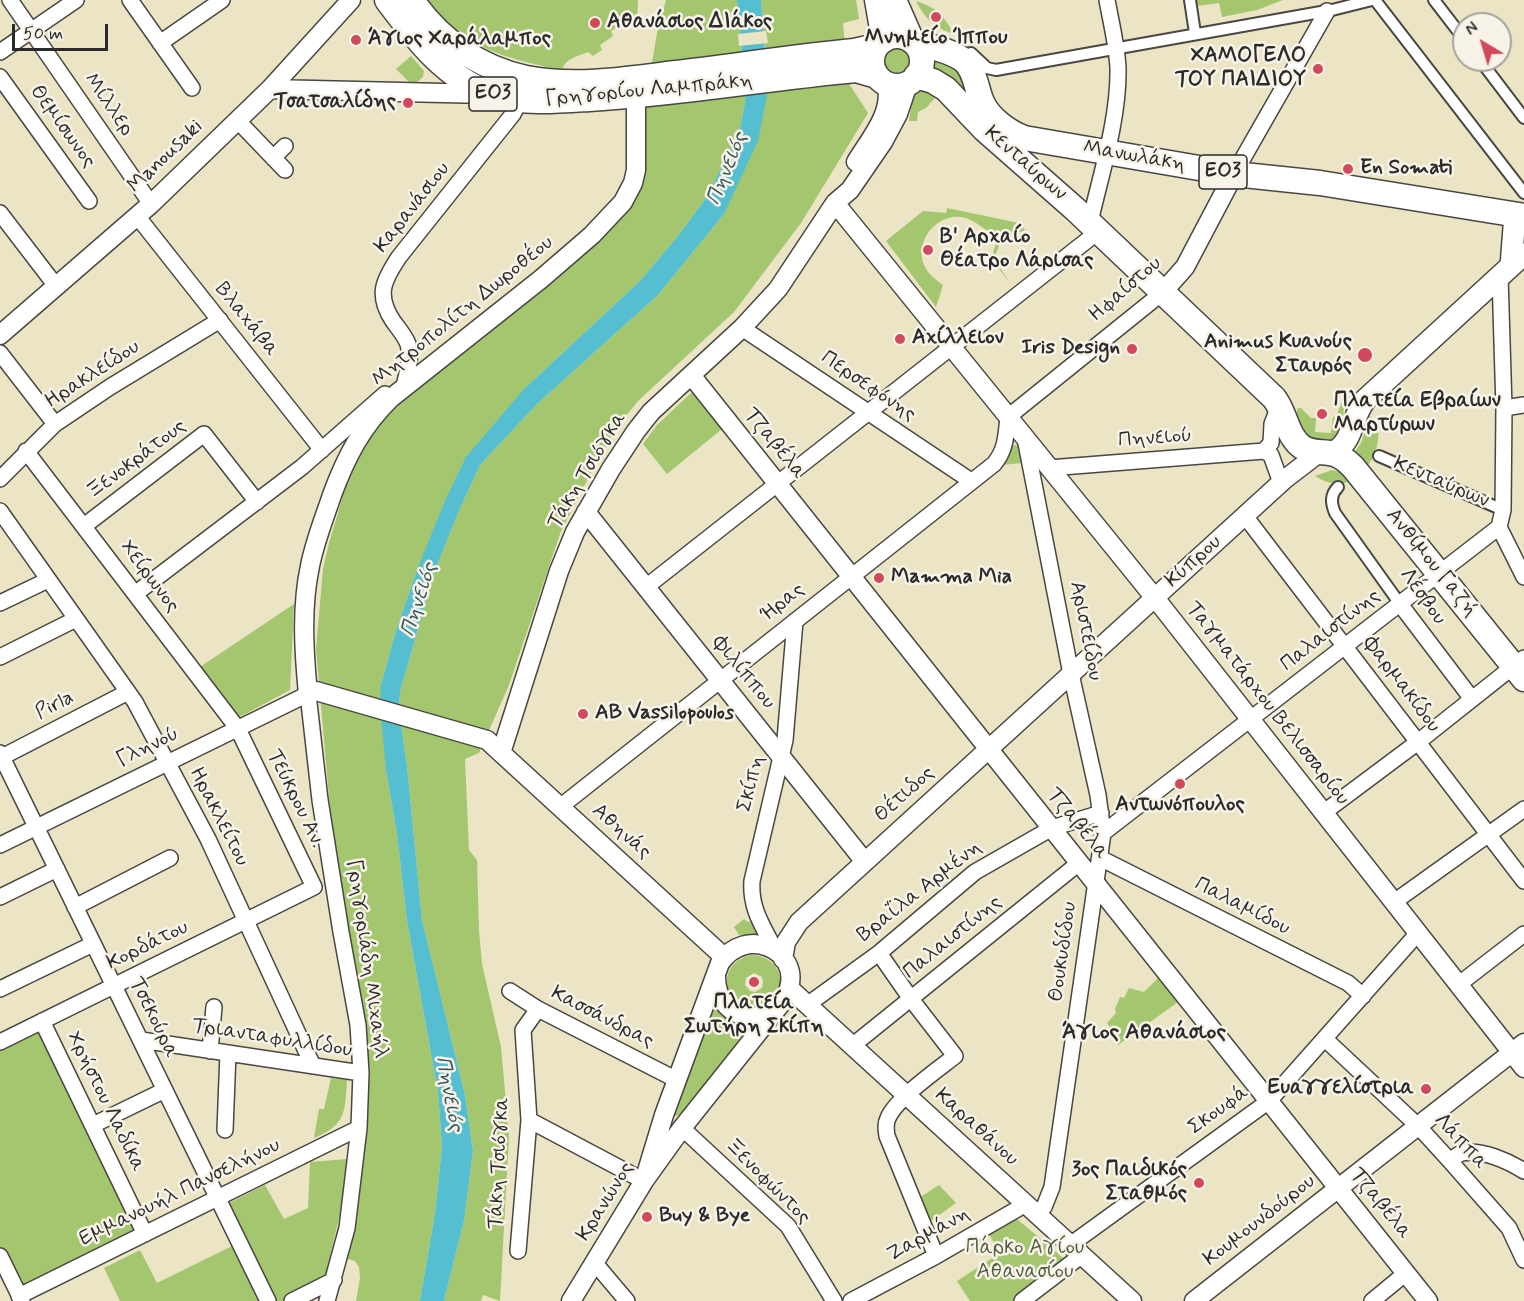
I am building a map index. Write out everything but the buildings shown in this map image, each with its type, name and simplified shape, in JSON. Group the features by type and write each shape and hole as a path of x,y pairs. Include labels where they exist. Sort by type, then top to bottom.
{"main road":[{"name":"Γρηγορίου Λαμπράκη","path":"387,0 418,41 456,75 493,94 521,99 567,100 640,86 849,61 880,43"},
{"name":"Γρηγορίου Λαμπράκη","path":"412,0 428,22 450,43 471,56 513,74 536,80 640,86"},
{"path":"877,0 880,43 872,61 897,80 920,69 922,59 894,0"},
{"name":"ΕΟ3","path":"880,43 898,36 946,51 964,61 987,111 1017,136 1106,152"},
{"name":"Γρηγορίου Λαμπράκη","path":"849,61 863,71 897,80"},
{"name":"Κενταύρων","path":"897,80 933,81 946,89 984,129 1094,227 1255,379 1279,406 1294,438 1303,447 1326,453"},
{"name":"Μανωλάκη","path":"1106,152 1234,174 1521,208"},
{"path":"1512,265 1521,208"},
{"name":"Κύπρου","path":"1326,453 1341,448 1365,400 1512,265"},
{"name":"Ανθίμου Γαζή","path":"1326,453 1353,467 1439,574 1521,668"}],"street":[{"name":"Μίλλερ","path":"10,0 144,210"},
{"path":"0,52 76,0"},
{"path":"130,0 192,88"},
{"path":"160,43 222,0"},
{"name":"Manousaki","path":"0,335 144,210 270,89 351,0"},
{"path":"646,587 952,347 1094,227 1118,80 1116,48 1107,0"},
{"path":"1190,0 1195,33"},
{"path":"971,53 987,68 996,70 1373,0 1521,208"},
{"path":"1434,0 1452,23"},
{"name":"Ηφαίστου","path":"1008,417 1162,292 1185,267 1234,174 1327,10"},
{"path":"1489,72 1524,118"},
{"name":"Θεμίσωνος","path":"0,77 89,201"},
{"name":"Τάκη Τσιόγκα","path":"501,753 559,571 586,512 640,426 660,403 742,328 778,289 835,203 842,181 883,118 888,95 897,80"},
{"name":"Μητροπολίτη Δωροθέου","path":"135,594 322,450 338,434 405,381 541,279 592,236 623,202 633,183 636,170 640,86"},
{"path":"270,89 493,94"},
{"name":"Καρανάσιου","path":"405,381 409,347 383,301 383,289 387,277 399,257 513,114 521,99"},
{"path":"237,120 285,170"},
{"path":"273,158 285,146"},
{"name":"Ταγματάρχου Βελισσαρίου","path":"835,203 1155,597 1458,985 1518,1048 1524,1068"},
{"name":"Βλαχάβα","path":"144,210 219,320 322,450"},
{"path":"0,213 56,286"},
{"path":"1512,265 1504,408 1503,510 1499,527 1524,577"},
{"name":"Ηρακλείδου","path":"0,479 55,424 219,320"},
{"name":"Περσεφόνης","path":"742,328 971,481"},
{"path":"0,353 55,424"},
{"name":"Τζαβέλα","path":"691,375 1428,1301"},
{"name":"Μητροπολίτη Δωροθέου","path":"312,693 304,643 306,595 310,567 320,530 343,465 353,445 375,414 405,381"},
{"path":"1504,408 1524,405"},
{"path":"1279,406 1272,424 1271,443 1264,451 1271,454 1281,483"},
{"name":"Ήρας","path":"560,807 1002,455 1005,448 1008,417"},
{"name":"Ξενοκράτους","path":"84,526 204,434 256,502"},
{"name":"Αριστείδου","path":"1025,438 1101,813 1102,833"},
{"name":"Χείρωνος","path":"26,451 238,729"},
{"name":"Πηνειού","path":"1049,468 1264,451"},
{"name":"Κύπρου","path":"1071,674 1304,463 1326,453"},
{"name":"Κενταύρων","path":"1379,456 1503,510"},
{"name":"Λέσβου","path":"1338,487 1333,492 1332,499 1335,513 1472,699"},
{"name":"Φιλίππου","path":"586,512 865,862"},
{"name":"Φαρμακίδου","path":"1245,516 1524,881"},
{"name":"Ηρακλείτου","path":"2,517 128,692 208,839 313,1066"},
{"name":"Παλαιστίνης","path":"1102,833 1499,527"},
{"path":"0,603 48,580"},
{"path":"0,657 76,619"},
{"name":"Σκίπη","path":"779,955 753,906 751,892 786,740 795,621"},
{"path":"1323,813 1472,699 1521,668"},
{"name":"Θέτιδος","path":"779,955 799,922 1071,674"},
{"name":"Pirla","path":"1,755 128,692"},
{"name":"Γληνού","path":"0,845 312,693"},
{"name":"Αθηνάς","path":"312,693 487,740 724,957"},
{"name":"Γρηγοριάδη Μιχαήλ","path":"312,693 320,800 358,1025 362,1073 359,1128 347,1228 327,1301"},
{"name":"Τεύκρου Αν.","path":"238,729 314,887"},
{"name":"Τσεκούρα","path":"1,755 268,1301"},
{"path":"1394,902 1524,809"},
{"name":"Βραΐλα Αρμένη","path":"807,1005 879,953 975,872 1052,828 1101,813"},
{"name":"Θουκυδίδου","path":"1030,1208 1044,1207 1052,1187 1102,833"},
{"path":"75,907 170,858"},
{"name":"Παλαμίδου","path":"1100,858 1348,983 1363,996"},
{"name":"Παλαιστίνης","path":"852,1046 1079,863"},
{"path":"0,897 57,869"},
{"name":"Κορδάτου","path":"0,1042 314,887"},
{"name":"Σκουφά","path":"1022,1301 1076,1250 1269,1101 1418,933"},
{"path":"1458,985 1524,934"},
{"path":"529,1120 644,1181 677,1080 724,957 742,945 753,943 765,945 779,955 790,975 789,988 777,1008 682,1128"},
{"path":"0,990 93,944"},
{"path":"879,953 955,1056 907,1096 888,1116 886,1130 936,1256"},
{"path":"716,976 719,995 725,1005 735,1012 756,1017 777,1008"},
{"name":"Καραθάνου","path":"789,988 1132,1301"},
{"name":"Κασσάνδρας","path":"510,991 538,1009 677,1080"},
{"path":"210,1051 214,1007"},
{"name":"Τάκη Τσιόγκα","path":"518,1251 529,1120 523,1030 538,1009"},
{"name":"Χρήστου Λαδίκα","path":"42,1021 146,1233"},
{"name":"Λάππα","path":"1325,1039 1418,1126 1450,1161 1509,1228 1524,1260"},
{"name":"Τριανταφυλλίδου","path":"141,1040 362,1073"},
{"name":"Κουμουνδούρου","path":"1194,1301 1518,1048"},
{"path":"225,1131 228,1053"},
{"path":"93,1125 165,1090"},
{"name":"Εμμανουήλ Πανσελήνου","path":"20,1298 359,1128"},
{"name":"Κρανώνος","path":"571,1301 644,1181 682,1128"},
{"name":"Ξενοφώντος","path":"682,1128 788,1226 834,1301"},
{"path":"1450,1161 1462,1153 1482,1155 1505,1161 1524,1172"},
{"name":"Ζαρμάνη","path":"851,1301 1030,1208"},
{"path":"0,1257 20,1298"},
{"path":"594,1262 627,1301"},
{"path":"1372,1301 1406,1273"},
{"path":"292,1301 334,1280"}],"green space":[{"path":"425,0 638,0 637,22 621,22 621,25 611,31 613,36 600,45 602,50 593,56 588,52 573,58 562,70 518,60 476,44 444,22"},
{"path":"666,0 737,0 746,96 739,134 706,198 678,236 640,281 524,389 418,567 395,634 381,685 386,770 397,834 407,921 438,1092 442,1147 435,1213 420,1301 356,1301 360,1278 359,1267 355,1261 348,1259 363,1136 316,649 323,569 329,543 353,462 380,418 619,216 644,111 657,33"},
{"path":"761,0 856,0 859,19 843,23 848,82 868,113 801,223 734,312 638,401 620,423 596,463 561,531 509,685 479,753 465,759 469,850 477,860 482,964 501,1047 509,1136 500,1301 483,1295 481,1301 444,1301 464,1221 473,1151 465,1095 422,920 407,766 399,710 400,692 434,573 480,465 537,404 658,295 724,214 767,69"},
{"path":"1195,0 1283,0 1257,10 1222,17 1219,3 1196,6"},
{"path":"916,1 939,13 954,34 931,22"},
{"path":"896,46 907,50 911,61 907,72 896,76 885,72 881,61 885,50"},
{"path":"411,56 424,71 423,77 416,83 410,83 396,69"},
{"path":"933,57 956,64 971,100 932,72"},
{"path":"921,91 930,92 935,98 926,108 918,112 917,121 909,121 913,95"},
{"path":"947,208 1019,223 1025,230 1001,240 994,259 1010,283 991,259 998,237 971,220 961,217 942,220 934,226 924,241 922,260 926,269 943,285 936,307 886,241 923,211 946,213"},
{"path":"692,392 722,429 667,474 643,444 657,425"},
{"path":"1342,402 1344,403 1343,422 1339,432 1331,440 1324,443 1306,437 1297,419 1298,408 1301,408 1311,418 1316,418 1315,432 1331,433 1333,417 1336,416"},
{"path":"1370,416 1377,427 1378,441 1367,467 1354,453 1361,443"},
{"path":"1014,445 1020,446 1023,463 1001,465"},
{"path":"1332,470 1344,473 1351,481 1333,483 1315,476"},
{"path":"294,604 290,690 236,719 197,669"},
{"path":"744,919 748,922 752,920 758,931 757,935 748,938 739,935 734,927"},
{"name":"Πλατεία Σωτήρη Σκίπη","path":"751,955 771,962 781,978 778,996 772,1003 763,1007 749,1008 739,1004 731,997 727,988 727,978 731,968 739,960","holes":["754,973 762,977 762,988 755,992 750,991 745,985 746,978"]},
{"path":"1158,978 1178,1002 1118,1045 1110,1036 1113,1032 1107,1023 1116,1013 1115,1009 1120,997 1124,998 1129,988 1144,992"},
{"path":"714,997 754,1019 710,1081 680,1115 675,1116 672,1114"},
{"path":"39,1032 138,1229 19,1288 0,1249 0,1051"},
{"path":"331,1078 347,1080 344,1109 342,1116 332,1128 314,1138 319,1109 324,1109"},
{"path":"348,1159 340,1214 324,1280 282,1301 273,1301 225,1205 265,1185 284,1219 308,1208 310,1162"},
{"path":"939,1185 956,1203 931,1221 919,1198"},
{"name":"Πάρκο Αγίου Αθανασίου","path":"1017,1219 1068,1262 1016,1301 970,1301 957,1281 1000,1253 989,1234"},
{"path":"232,1246 259,1301 120,1301 104,1268 140,1250 157,1283"}],"water":[{"name":"Πηνειός","path":"737,0 761,0 768,90 758,141 724,214 658,295 537,404 480,465 434,573 400,692 399,710 407,766 422,920 465,1095 473,1151 464,1221 444,1301 420,1301 435,1213 442,1147 438,1092 407,921 397,834 386,770 380,705 381,685 395,634 418,567 466,457 524,389 640,281 706,198 739,134 746,96"}],"pier":[{"path":"766,31 768,43 739,46 738,34"}],"place":[{"name":"Μνημείο Ίππου","path":"936,17"},
{"name":"Αθανάσιος ΔΙάκος","path":"595,23"},
{"name":"Άγιος Χαράλαμπος","path":"356,40"},
{"name":"ΧΑΜΟΓΕΛΟ ΤΟΥ ΠΑΙΔΙΟΥ","path":"1318,69"},
{"name":"Τσατσαλίδης","path":"408,103"},
{"name":"En Somati","path":"1348,169"},
{"name":"Β' Αρχαίο Θέατρο Λάρισας","path":"928,250"},
{"name":"Αχίλλειον","path":"900,339"},
{"name":"Iris Design","path":"1132,349"},
{"name":"Animus Κυανούς Σταυρός","path":"1365,355"},
{"name":"Πλατεία Εβραίων Μαρτύρων","path":"1322,414"},
{"name":"Mamma Mia","path":"879,578"},
{"name":"AB Vassilopoulos","path":"583,714"},
{"name":"Αντωνόπουλος","path":"1180,784"},
{"name":"Πλατεία Σωτήρη Σκίπη","path":"754,982"},
{"name":"Ευαγγελίστρια","path":"1426,1089"},
{"name":"3ος Παιδικός Σταθμός","path":"1199,1183"},
{"name":"Buy & Bye","path":"647,1217"}],"district":[{"name":"Άγιος Αθανάσιος","path":"1144,1033"}]}
